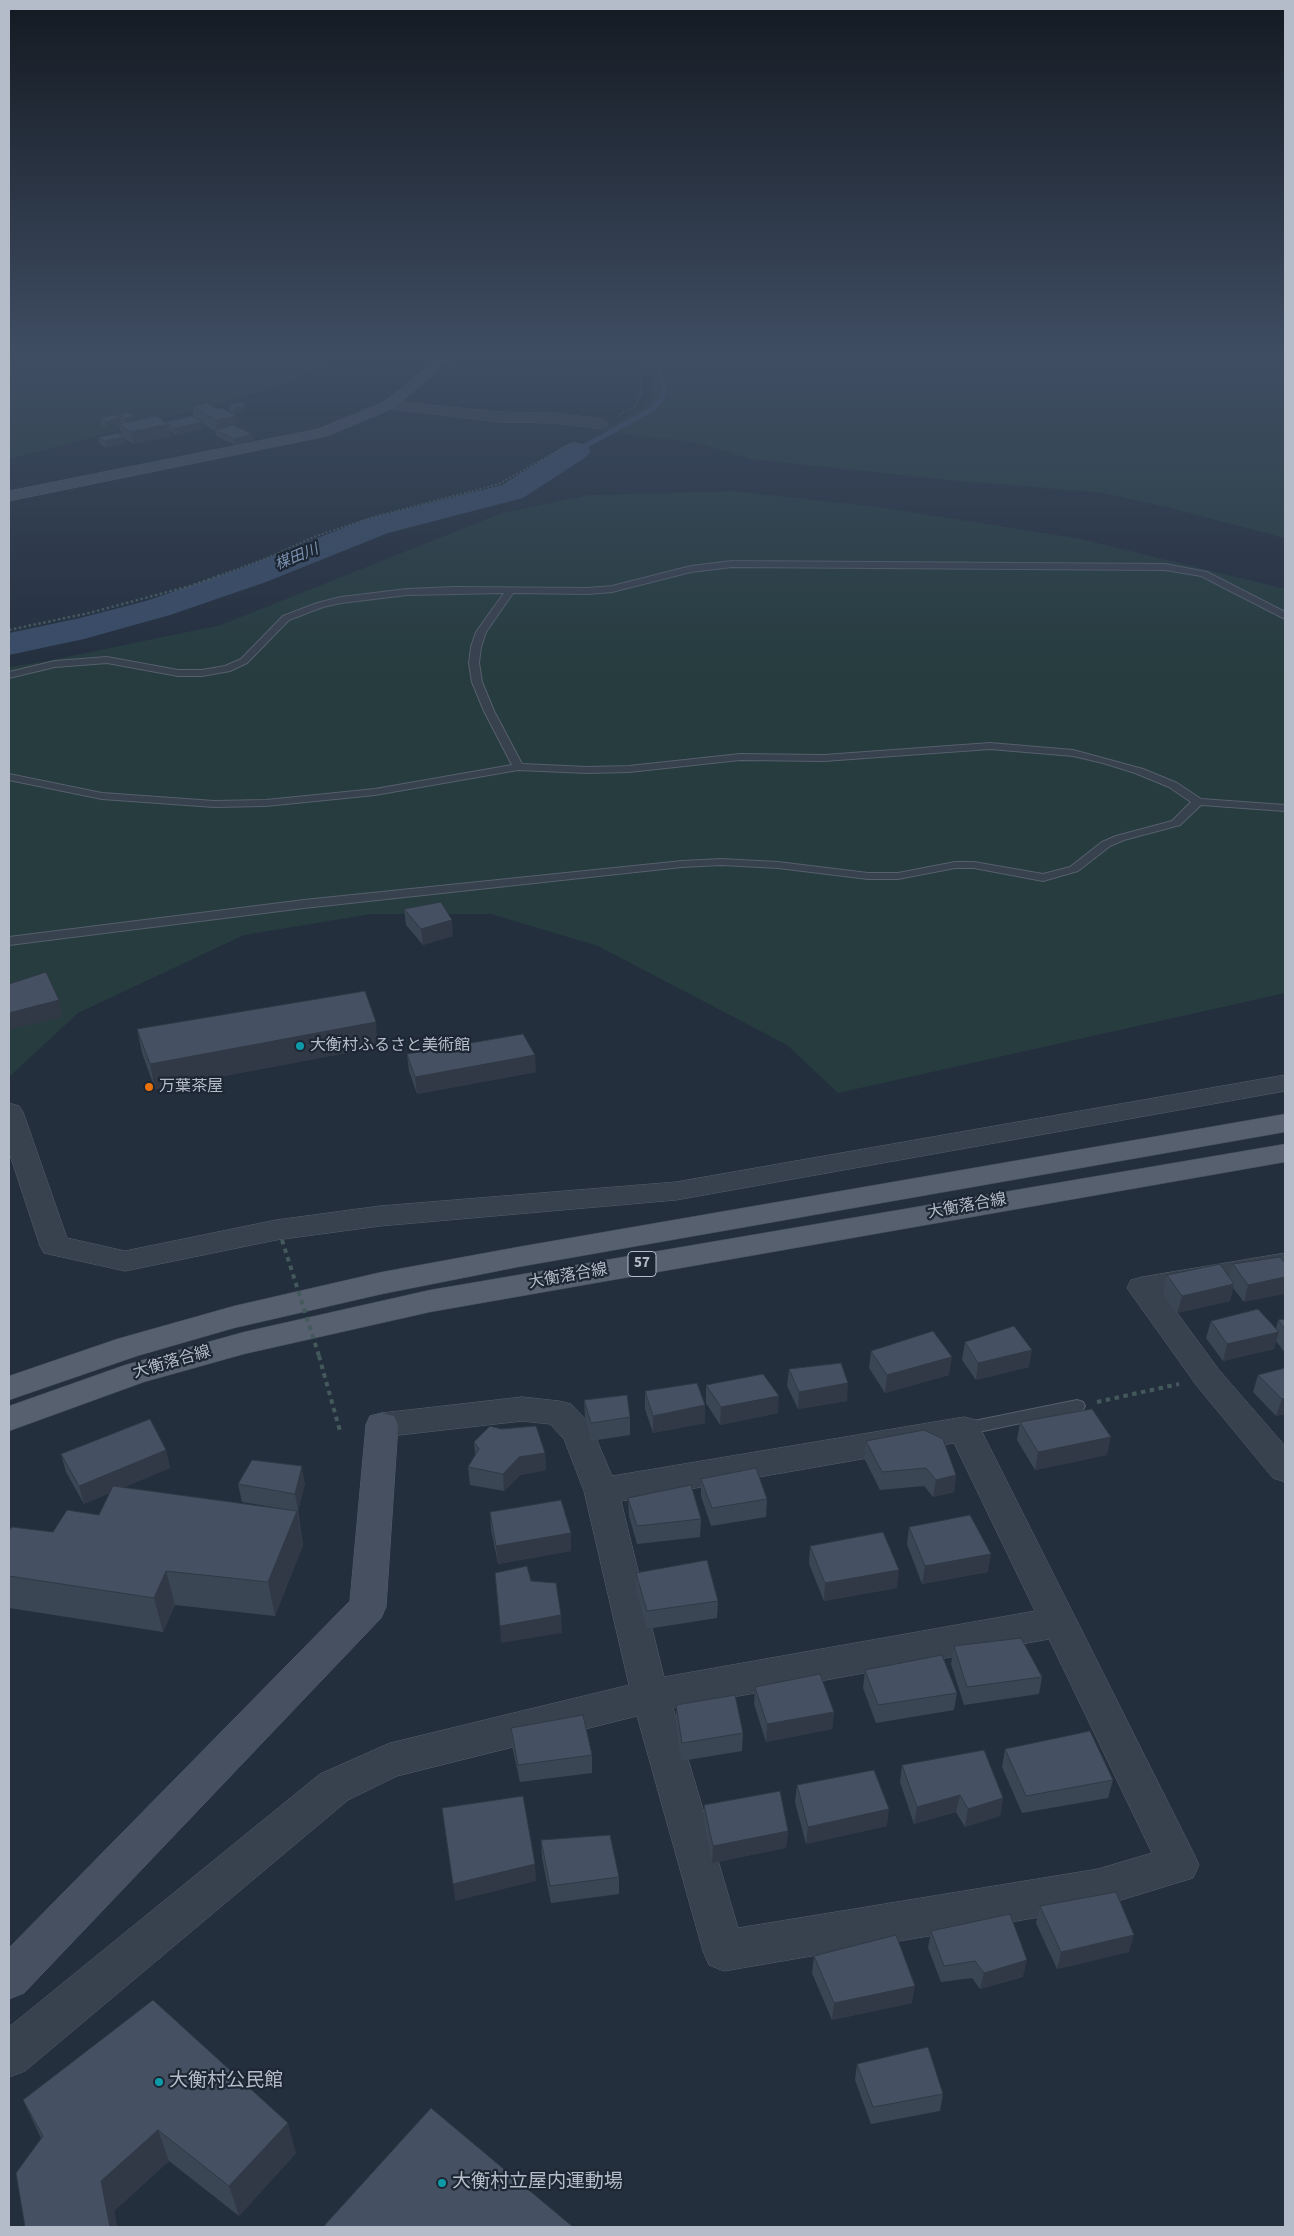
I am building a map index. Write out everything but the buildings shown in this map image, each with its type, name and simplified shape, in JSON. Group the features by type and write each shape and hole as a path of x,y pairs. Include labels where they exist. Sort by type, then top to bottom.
{"main road":[{"name":"大衡落合線","path":"9,1388 128,1347 234,1317 382,1282 1285,1123"},
{"name":"大衡落合線","path":"9,1419 136,1373 235,1345 430,1301 1285,1153"}],"street":[{"path":"9,496 181,462"},
{"path":"9,1112 55,1246 125,1260 276,1230 380,1216 676,1191 1285,1083"},
{"path":"1285,1263 1142,1288 1208,1378 1285,1469"},
{"path":"9,1978 368,1607 382,1425 522,1409 559,1413 578,1433 601,1491 650,1696 724,1951 1098,1888 1179,1865 964,1429 601,1491"},
{"path":"9,2055 334,1788 390,1760 650,1696 1059,1622"}],"lane":[{"path":"9,675 29,669 81,661 107,660 178,673 202,673 227,669 244,661 286,618 320,605 369,596 407,592 512,589 588,591 612,589 691,569 732,564 1142,566 1204,574 1285,616"},
{"path":"512,589 499,604 481,632 476,647 474,663 477,682 488,711 518,767"},
{"path":"9,776 102,796 214,804 316,799 375,792 518,767 587,770 630,769 740,757 824,758 990,746 1073,753 1106,761 1139,770 1173,785 1198,802 1285,808"},
{"path":"9,941 313,903 682,864 721,862 778,865 868,876 898,876 955,865 974,866 1043,878 1074,869 1106,844 1120,838 1176,823 1198,802"},
{"path":"964,1429 1077,1406"}],"path":[{"path":"9,630 89,613 190,586 267,558 316,536 377,516 499,484 539,462"},
{"path":"282,1240 319,1356 340,1431"},
{"path":"1077,1406 1208,1378"}],"green space":[{"path":"782,462 1285,462 1285,538 1170,508 1102,493 948,480"},
{"path":"734,491 879,507 1081,539 1285,589 1285,993 838,1093 787,1045 598,946 491,914 371,914 244,935 78,1013 9,1077 9,667 221,625 502,513 589,495"}],"waterway":[{"name":"楳田川","path":"9,644 84,628 158,608 254,575 377,526 438,509 512,492 558,462"}],"place":[{"name":"大衡村ふるさと美術館","path":"300,1046"},
{"name":"万葉茶屋","path":"149,1087"},
{"name":"大衡村公民館","path":"159,2082"},
{"name":"大衡村立屋内運動場","path":"442,2183"}]}
